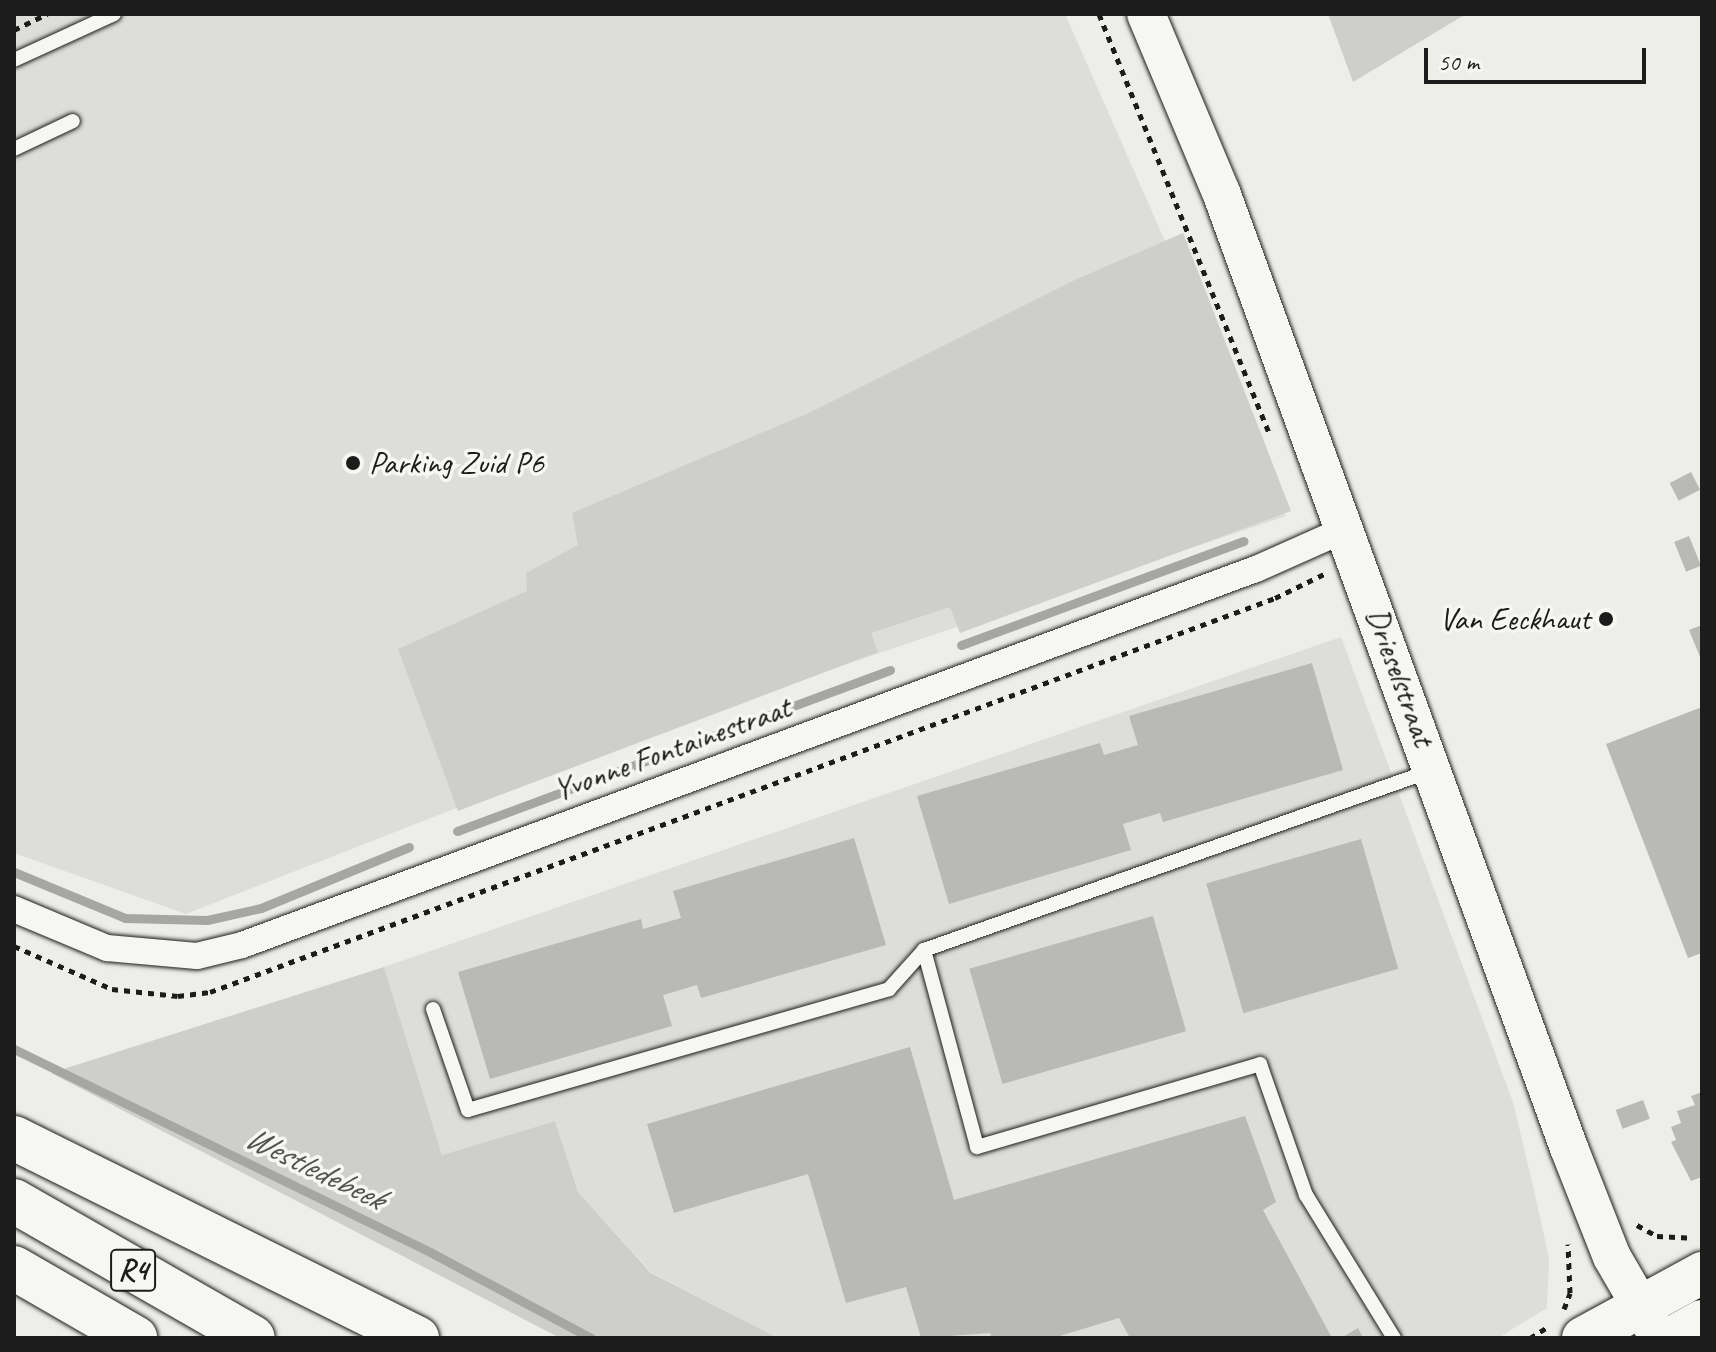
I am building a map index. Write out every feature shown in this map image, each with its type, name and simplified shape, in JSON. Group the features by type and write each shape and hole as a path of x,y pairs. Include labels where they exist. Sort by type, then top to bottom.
{"highway":[{"path":"14,1138 417,1338"},
{"name":"R4","path":"14,1201 253,1338"},
{"name":"R4","path":"14,1268 135,1338"}],"main road":[{"path":"1568,1325 1650,1322 1700,1256"},
{"path":"1671,1338 1702,1321"}],"street":[{"name":"Drieselstraat","path":"1146,14 1221,192 1330,536 1434,770 1569,1148 1612,1257 1650,1322"},
{"name":"Yvonne Fontainestraat","path":"14,909 107,948 138,953 197,956 242,945 1241,574 1330,536"}],"lane":[{"path":"14,60 114,14"},
{"path":"14,149 73,121"},
{"path":"433,1009 468,1110 889,989 924,950 1434,770"},
{"path":"924,950 977,1147 1260,1064 1306,1195 1394,1338"}],"path":[{"path":"14,30 47,14"},
{"path":"1099,14 1273,442"},
{"path":"1326,573 1330,536"},
{"path":"1630,1221 1700,1256"},
{"path":"1530,1338 1568,1325 1570,1293 1565,1234"}],"shaded area":[{"name":"Parking Zuid P6","path":"14,14 1065,14 1286,516 681,720 186,914 14,853"},
{"path":"1328,14 1466,14 1353,82"},
{"path":"1183,233 1291,511 960,633 950,607 871,633 878,652 458,811 398,649 527,591 526,573 578,545 572,513 811,412 1077,279"},
{"path":"1341,637 1513,1102 1534,1190 1549,1258 1547,1308 1498,1338 778,1338 652,1273 578,1192 555,1121 442,1155 384,967"},
{"path":"384,967 442,1155 555,1121 578,1192 651,1273 778,1338 560,1338 51,1073"}],"building":[{"path":"1691,472 1700,490 1679,501 1670,483"},
{"path":"1689,536 1701,566 1686,572 1674,542"},
{"path":"1702,625 1702,662 1689,630"},
{"path":"1312,663 1343,770 1163,822 1160,813 1123,824 1131,850 949,904 917,796 1100,743 1104,755 1138,745 1129,716"},
{"path":"1702,707 1702,953 1688,958 1606,744"},
{"path":"854,838 886,945 701,998 697,985 663,995 672,1026 490,1079 458,972 641,919 643,929 681,918 673,891"},
{"path":"1361,839 1398,969 1243,1013 1206,883"},
{"path":"1153,916 1186,1031 1002,1084 969,969"},
{"path":"910,1047 954,1200 1245,1116 1276,1202 1263,1210 1332,1338 1130,1338 1119,1318 1053,1338 992,1338 990,1333 921,1338 906,1287 846,1303 808,1174 674,1213 647,1124"},
{"path":"1702,1092 1702,1177 1691,1181 1671,1142 1676,1140 1671,1127 1681,1123 1677,1111 1695,1105 1691,1096"},
{"path":"1643,1100 1650,1119 1623,1129 1616,1110"},
{"path":"1358,1328 1363,1338 1341,1338"}],"waterway":[{"path":"961,645 1243,541"},
{"path":"457,831 890,670"},
{"path":"14,872 125,918 207,920 261,908 409,847"},
{"name":"Westledebeek","path":"14,1049 430,1252 591,1338"}],"place":[{"name":"Parking Zuid P6","path":"353,463"},
{"name":"Van Eeckhaut","path":"1606,619"}]}
